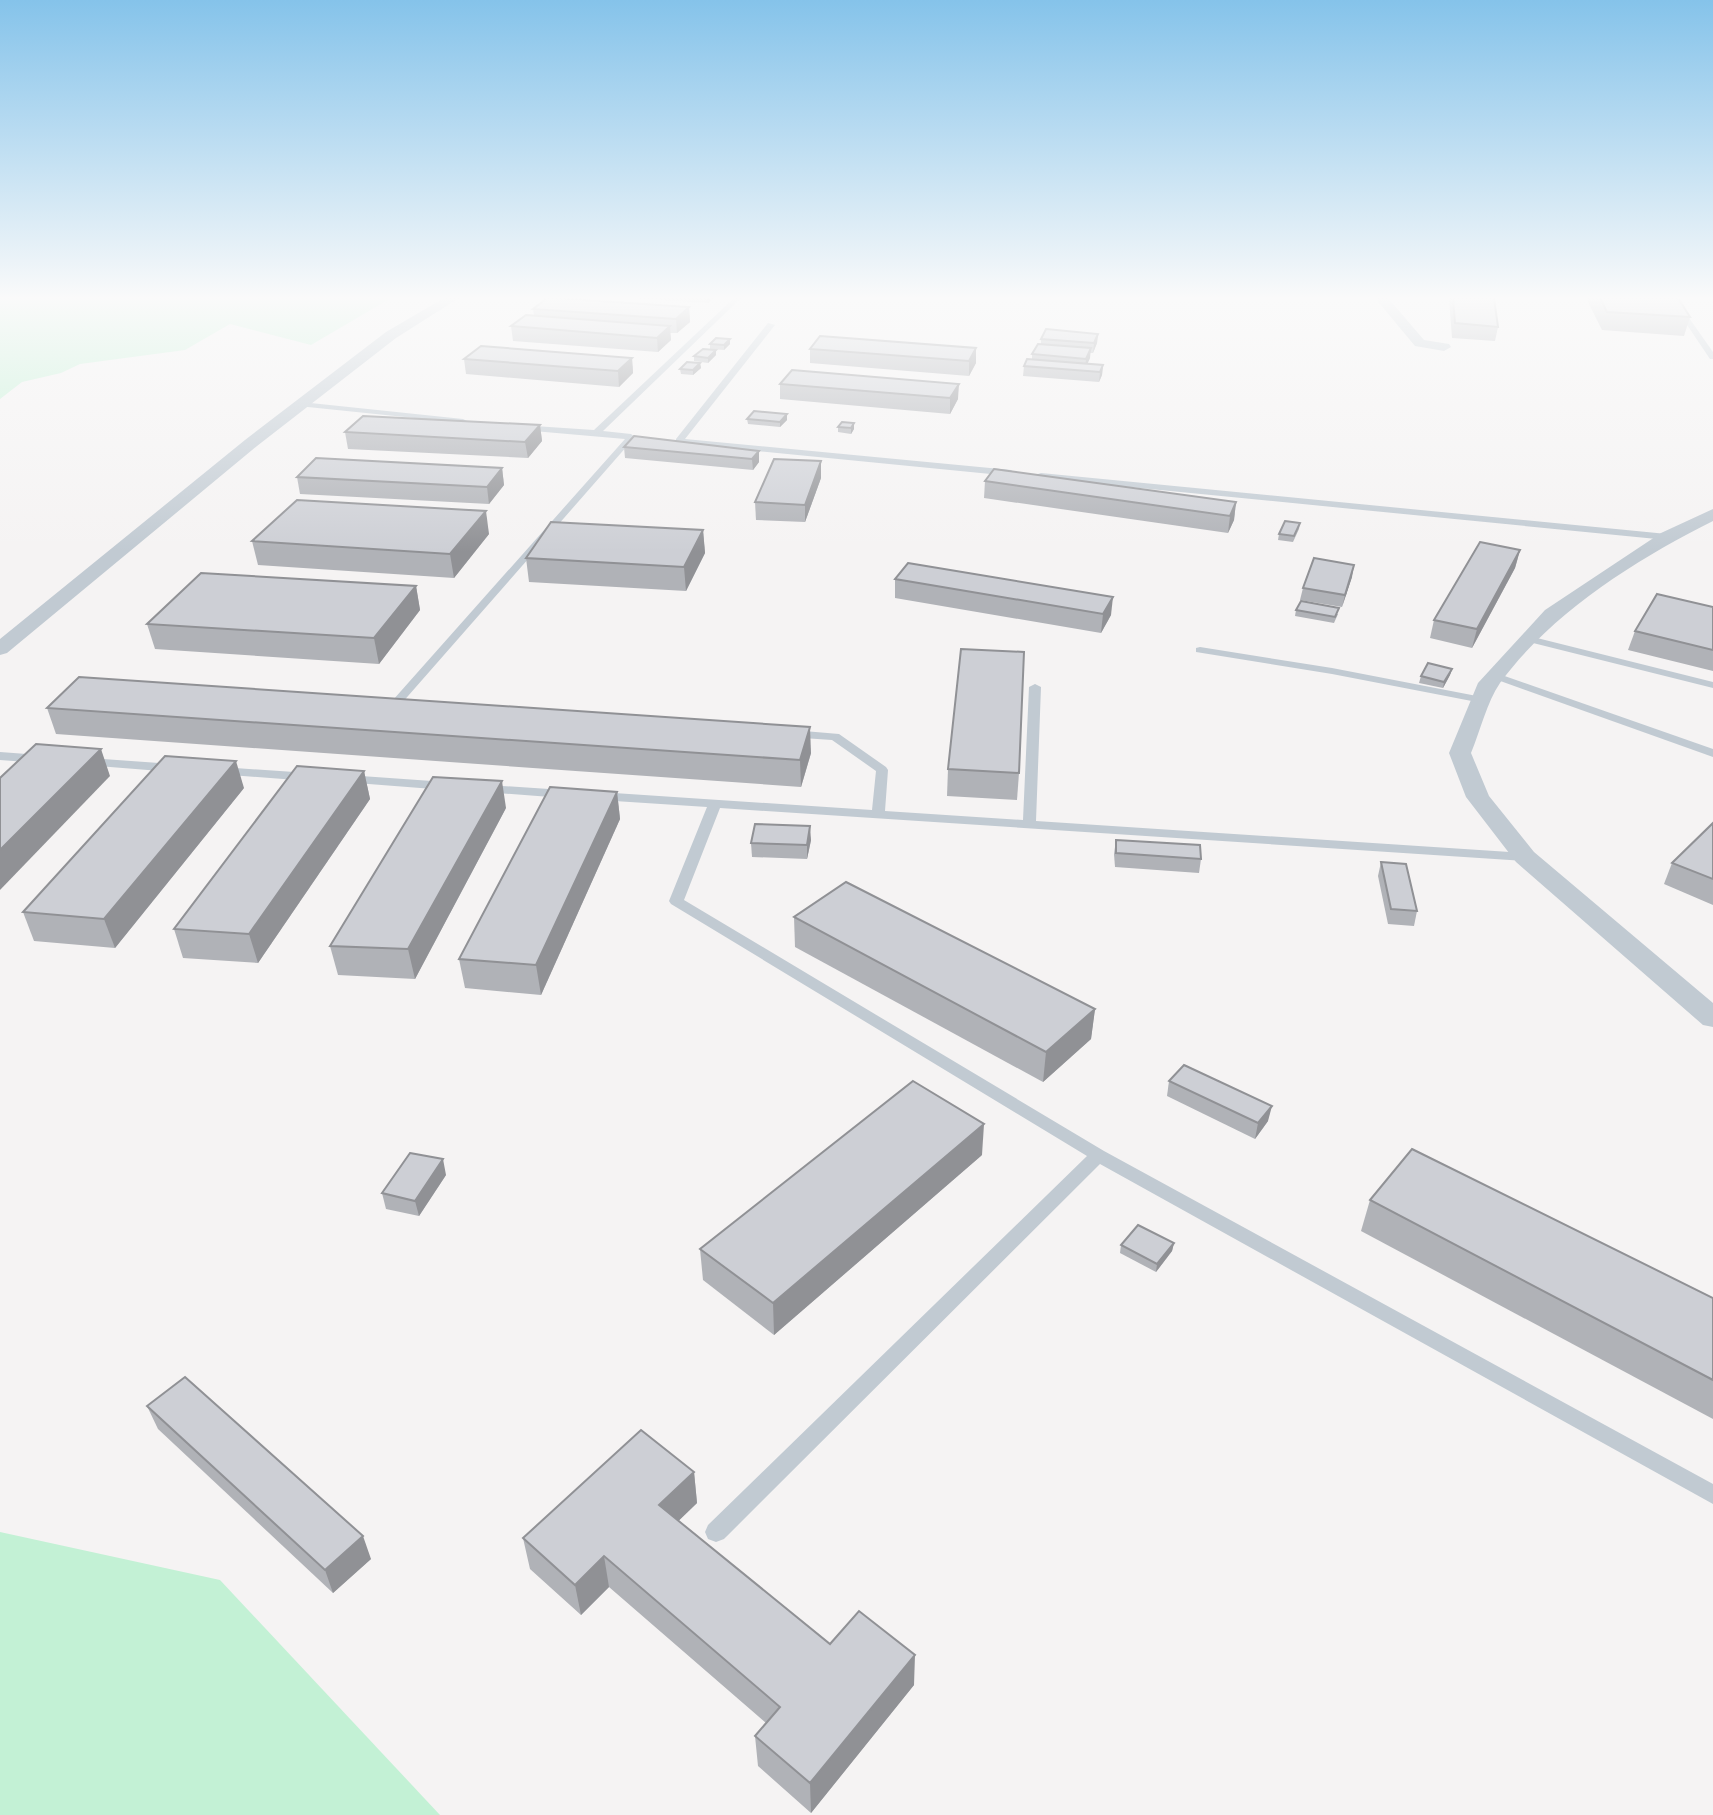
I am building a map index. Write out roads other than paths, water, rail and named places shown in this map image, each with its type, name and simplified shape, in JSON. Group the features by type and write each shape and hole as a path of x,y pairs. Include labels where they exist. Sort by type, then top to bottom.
{"street":[{"path":"0,649 329,383"},
{"path":"1713,514 1667,537 1552,614 1489,683 1460,753 1478,797 1525,857 1713,1018"}],"lane":[{"path":"596,433 649,383"},
{"path":"725,383 679,441 1667,537"},
{"path":"301,404 477,423"},
{"path":"397,702 631,437 516,426"},
{"path":"1529,639 1713,685"},
{"path":"1200,650 1332,671 1482,700"},
{"path":"1496,676 1713,753"},
{"path":"1029,824 1035,687"},
{"path":"782,733 835,737 882,770 878,814"},
{"path":"0,757 52,760"},
{"path":"79,762 1525,857"},
{"path":"715,803 676,901 1098,1155 1713,1495"},
{"path":"716,1532 1098,1155"}]}
